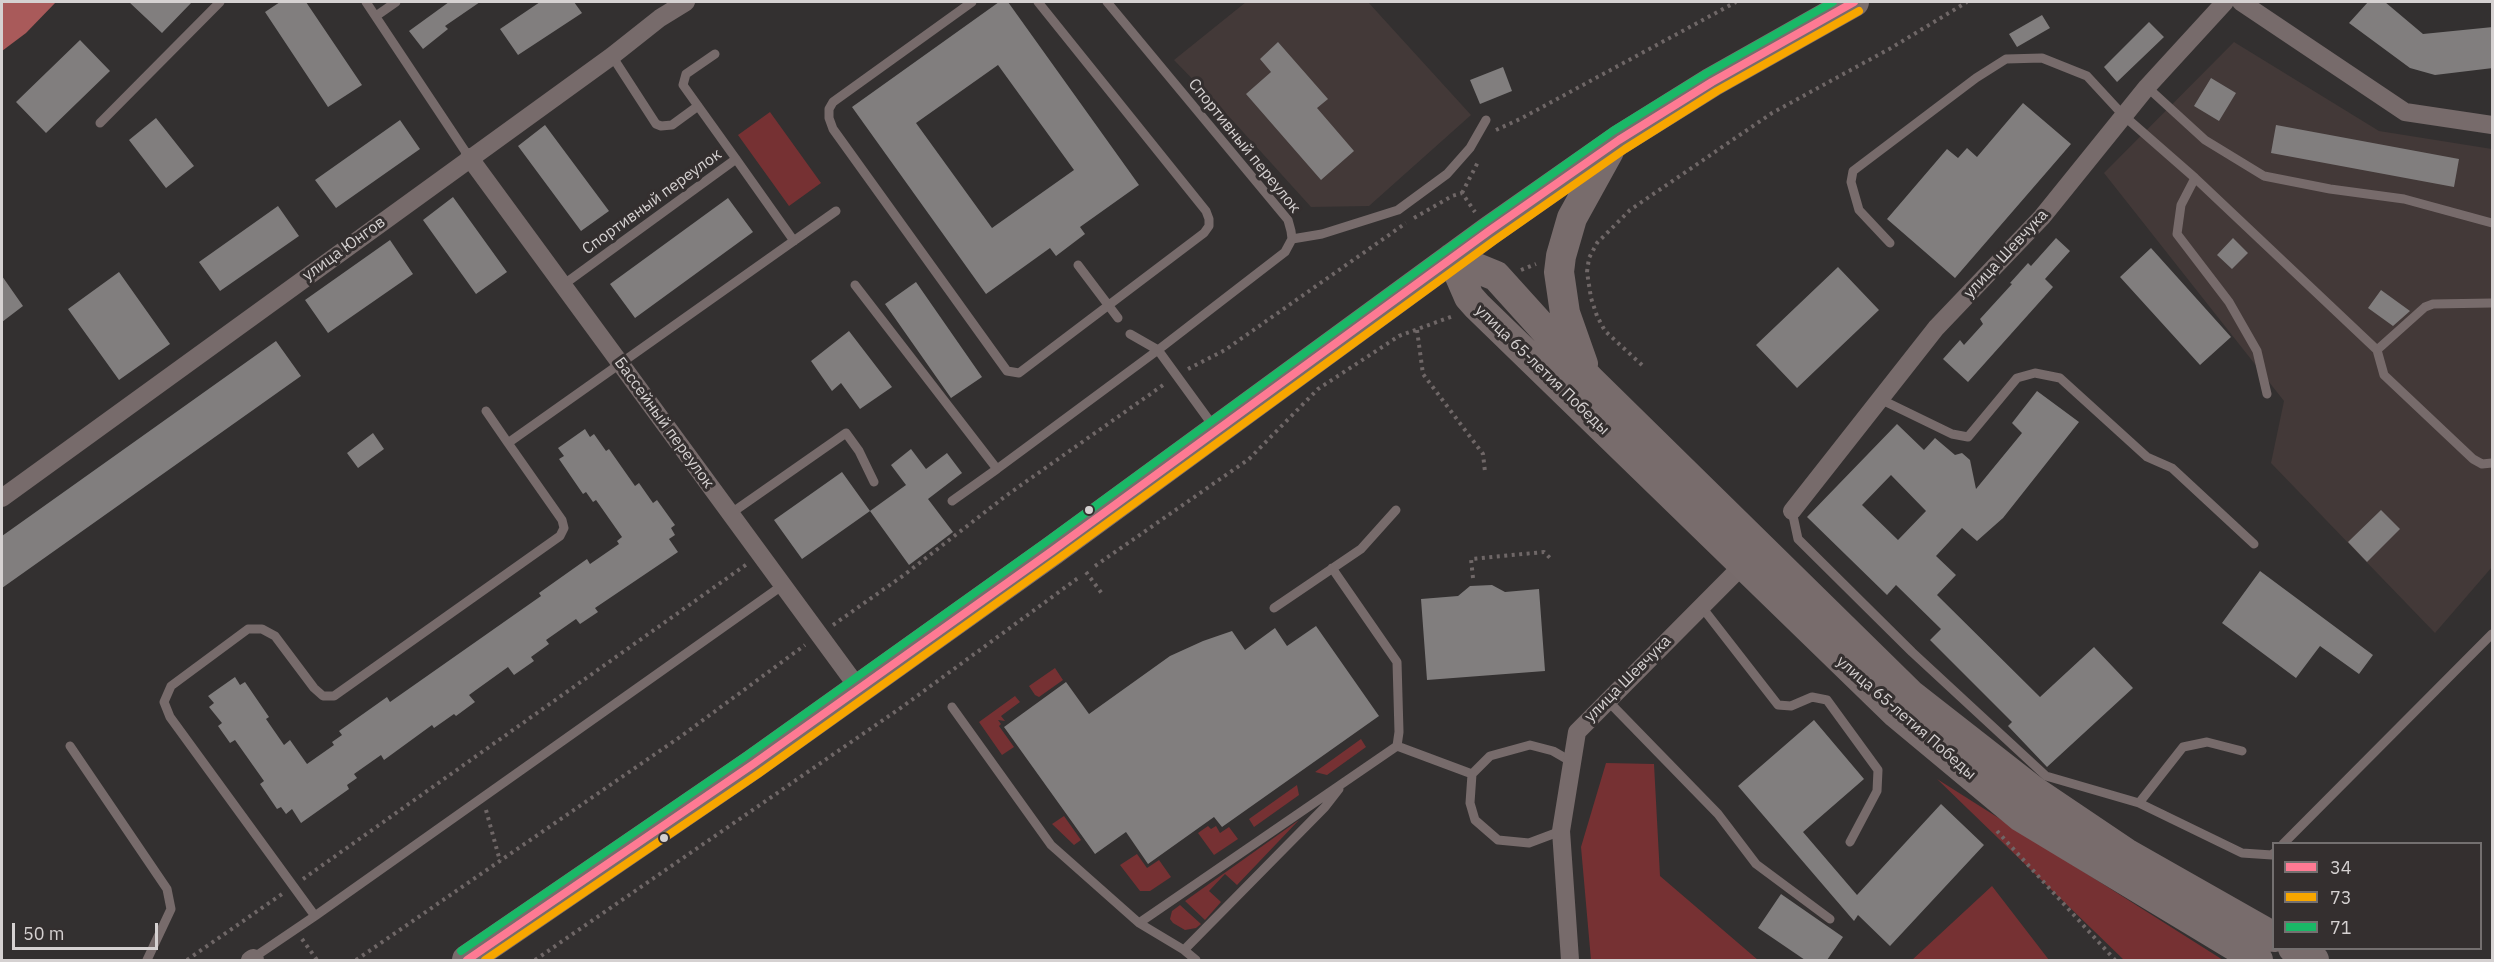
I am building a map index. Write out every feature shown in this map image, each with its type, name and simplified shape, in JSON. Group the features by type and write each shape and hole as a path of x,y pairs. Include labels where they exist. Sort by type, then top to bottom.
{"main road":[{"path":"467,960 743,772 1452,258 1612,145 1712,82 1854,2"},
{"path":"1590,380 1565,313 1559,272 1575,257 1572,218 1612,145"},
{"name":"улица 65-летия Победы","path":"1452,258 1496,276 1590,380 1910,694 2034,791 2126,853 2272,936"},
{"name":"улица 65-летия Победы","path":"1452,258 1469,297 1477,306 1896,714 2021,817 2258,960"},
{"path":"2296,950 2314,960"}],"street":[{"name":"улица Юнгов","path":"2,498 469,157 612,56 660,18 686,2"},
{"name":"улица Шевчука","path":"1792,511 1936,328 2042,217 2123,115 2224,2"},
{"path":"2241,2 2405,112 2493,125"},
{"name":"Бассейный переулок","path":"469,157 859,689"},
{"name":"улица Шевчука","path":"1570,960 1561,831 1576,732 1742,566"}],"lane":[{"path":"100,123 220,2"},
{"path":"366,2 469,157"},
{"path":"376,16 396,2"},
{"path":"972,2 832,102 829,118 833,129 1007,371 1019,373 1204,233 1209,226 1206,211 1038,2"},
{"name":"Спортивный переулок","path":"952,501 1158,350 1285,252 1292,239 1288,220 1107,2"},
{"path":"715,54 686,74 683,85 736,159"},
{"path":"612,56 656,123 661,126 672,125 698,106"},
{"path":"1890,243 1859,210 1851,182 1853,171 1976,78 2006,59 2042,58 2086,76 2123,115 2195,178 2377,351 2384,375 2473,459 2482,464 2493,463"},
{"path":"2147,87 2205,140 2264,176 2330,189 2404,199 2493,223"},
{"path":"1292,239 1322,234 1398,210 1447,174 1470,148 1486,120"},
{"name":"Спортивный переулок","path":"563,285 736,159 794,241"},
{"path":"2195,178 2181,205 2177,234 2229,302 2257,351 2267,394"},
{"path":"508,443 836,211"},
{"path":"1078,265 1118,318"},
{"path":"855,285 997,469"},
{"path":"2377,351 2425,307 2433,304 2493,303"},
{"path":"1130,334 1158,350 1216,430"},
{"path":"1881,400 1952,434 1968,437 2017,378 2035,373 2060,378 2147,457 2172,468 2254,544"},
{"path":"315,916 170,717 164,702 171,686 248,628 262,629 274,636 314,688 323,696 334,696 560,536 564,528 562,520 486,411"},
{"path":"730,514 846,433 859,451 874,482"},
{"path":"1274,608 1361,549 1396,510"},
{"path":"1792,511 1798,539 1912,652 2046,776 2139,803 2242,854 2272,855"},
{"path":"1139,923 1397,746 1399,732 1397,662 1332,568"},
{"path":"253,960 783,585"},
{"path":"1701,606 1778,705 1791,706 1812,697 1827,700 1878,770 1877,791 1850,842"},
{"path":"2284,842 2493,634"},
{"path":"1608,700 1718,814 1756,864 1830,919"},
{"path":"952,707 1051,845 1139,923 1184,950 1196,960"},
{"path":"2139,803 2183,747 2207,742 2242,751"},
{"path":"1561,831 1529,843 1498,840 1475,820 1470,803 1472,774 1490,756 1530,745 1553,752 1572,762"},
{"path":"70,746 167,889 171,909 147,960"},
{"path":"1397,746 1472,774"},
{"path":"1184,950 1324,807 1346,780"}],"path":[{"path":"1495,130 1522,118 1736,2"},
{"path":"1503,283 1521,269 1575,257 1597,243 1630,210 1772,113 1891,48 1967,2"},
{"path":"1462,193 1478,162"},
{"path":"1575,257 1605,331 1642,365"},
{"path":"1095,566 1249,459 1318,389 1400,336 1477,306"},
{"path":"1418,330 1423,374 1484,454 1485,471"},
{"path":"1473,578 1471,560 1544,552 1552,560"},
{"path":"187,960 760,554"},
{"path":"1086,572 1103,595"},
{"path":"535,960 902,707 1078,578"},
{"path":"356,960 680,737 819,635"},
{"path":"483,797 500,861"},
{"path":"295,930 317,960"}],"shaded area":[{"path":"2,2 56,2 26,33 2,51"},
{"path":"1246,2 1368,2 1471,115 1369,206 1311,207 1174,60"},
{"path":"2234,42 2379,131 2492,149 2492,567 2435,633 2271,463 2284,401 2104,173"},
{"path":"770,112 821,183 789,206 738,135"},
{"path":"1055,668 1063,680 1039,697 1035,695 1029,686"},
{"path":"1015,696 1020,702 1001,716 1005,721 998,720 1001,724 999,726 1014,747 1002,755 979,722"},
{"path":"1361,739 1366,747 1327,775 1315,772"},
{"path":"1606,763 1654,764 1660,876 1758,960 1591,960 1581,847"},
{"path":"1937,779 2223,960 2124,960"},
{"path":"1297,785 1299,795 1254,827 1249,819"},
{"path":"1064,816 1081,840 1074,845 1052,824"},
{"path":"1299,820 1237,885 1225,874 1209,891 1221,902 1205,920 1185,901"},
{"path":"1208,826 1211,829 1216,826 1220,833 1229,827 1238,839 1214,855 1198,833"},
{"path":"1137,854 1147,868 1159,860 1171,877 1150,891 1140,891 1120,865"},
{"path":"1992,886 2049,960 1912,960"},
{"path":"1180,905 1201,924 1196,928 1185,930 1173,923 1170,919 1172,911"}],"building":[{"path":"129,2 192,2 162,33"},
{"path":"280,2 306,2 362,85 328,107 265,12"},
{"path":"449,2 480,2 445,26 448,29 423,49 409,31"},
{"path":"540,2 574,2 582,13 518,55 500,29"},
{"path":"999,2 1008,2 1139,185 1080,227 1085,234 1056,256 1050,248 986,294 852,107","holes":["998,65 1074,170 992,228 916,123"]},
{"path":"2368,2 2385,2 2423,34 2493,27 2493,68 2435,75 2410,68 2349,23"},
{"path":"2042,15 2050,28 2017,47 2009,34"},
{"path":"2149,22 2164,37 2117,82 2104,67"},
{"path":"80,40 110,71 46,133 16,102"},
{"path":"1278,42 1328,99 1317,108 1354,151 1321,180 1246,94 1271,72 1260,59"},
{"path":"1503,67 1512,91 1480,104 1470,80"},
{"path":"2211,78 2236,93 2219,121 2194,106"},
{"path":"2023,103 2071,144 1955,278 1887,219 1947,149 1958,158 1967,148 1977,157"},
{"path":"156,118 194,166 166,188 129,140"},
{"path":"400,120 420,149 336,208 315,180"},
{"path":"545,125 609,211 581,231 518,146"},
{"path":"2276,125 2459,159 2454,187 2271,153"},
{"path":"453,197 507,272 476,294 423,220"},
{"path":"728,198 753,232 635,318 610,284"},
{"path":"278,206 299,236 220,291 199,262"},
{"path":"2056,238 2070,251 2045,279 2053,287 1968,382 1943,359 1960,340 1964,345 1983,324 1980,319 2012,284 2010,283 2028,263 2031,266"},
{"path":"2233,238 2248,253 2232,269 2217,255"},
{"path":"390,240 413,274 328,333 305,300"},
{"path":"2151,248 2231,337 2200,365 2120,277"},
{"path":"1838,267 1879,310 1797,388 1756,345"},
{"path":"119,272 170,344 119,380 68,309"},
{"path":"2,276 23,306 2,322"},
{"path":"916,282 982,377 951,398 885,304"},
{"path":"2381,290 2410,311 2393,326 2368,308"},
{"path":"849,331 892,387 860,409 841,383 832,391 811,361"},
{"path":"276,341 301,376 2,588 2,536"},
{"path":"2037,391 2079,422 2003,518 1977,541 1962,528 1936,556 1956,575 1937,595 2040,697 2094,647 2133,688 2047,767 2008,726 2012,722 1930,640 1941,629 1896,585 1887,595 1807,517 1897,424 1924,450 1935,438 1955,455 1962,453 1970,460 1976,489 2022,433 2012,423","holes":["1891,475 1926,511 1898,540 1862,505"]},
{"path":"585,429 590,437 594,434 606,451 609,449 635,486 639,483 653,503 657,500 675,525 671,528 675,535 669,539 678,552 595,608 598,612 580,624 576,619 546,640 549,644 531,657 534,661 514,675 508,667 469,695 475,702 456,716 454,714 434,728 432,725 384,760 381,755 354,774 357,778 347,785 349,789 301,823 292,809 286,814 281,807 277,809 260,784 264,781 235,740 230,743 218,726 222,723 209,707 214,703 208,696 235,677 240,685 245,682 269,717 266,719 284,745 290,740 307,764 334,745 332,742 342,735 339,731 387,697 390,702 541,596 539,593 587,559 590,564 619,544 617,541 622,537 596,500 593,502 586,492 583,494 559,459 564,456 558,448"},
{"path":"373,433 384,449 358,468 347,453"},
{"path":"911,449 926,469 947,453 962,473 928,499 953,532 909,565 870,511 906,485 891,465"},
{"path":"842,472 870,511 802,559 774,520"},
{"path":"2381,510 2400,529 2367,562 2348,542"},
{"path":"2260,571 2373,655 2359,674 2320,646 2296,678 2222,623"},
{"path":"1492,585 1505,592 1539,589 1545,671 1427,680 1421,599 1458,596 1470,586"},
{"path":"1316,626 1379,716 1222,827 1214,817 1148,864 1126,832 1095,854 1004,727 1066,682 1089,714 1170,656 1203,641 1232,631 1245,650 1275,628 1287,646"},
{"path":"1814,720 1864,779 1803,832 1857,895 1941,804 1984,845 1890,946 1858,915 1854,921 1738,786"},
{"path":"1781,894 1843,937 1827,960 1805,960 1758,928"}],"transit line":[{"name":"71","path":"461,951 746,756 1046,542 1483,223 1613,131 1707,73 1833,2"},
{"name":"34","path":"467,960 752,765 1052,551 1489,231 1619,140 1712,82 1854,2"},
{"name":"73","path":"485,960 758,774 1058,559 1495,240 1625,149 1717,91 1859,11"}]}
